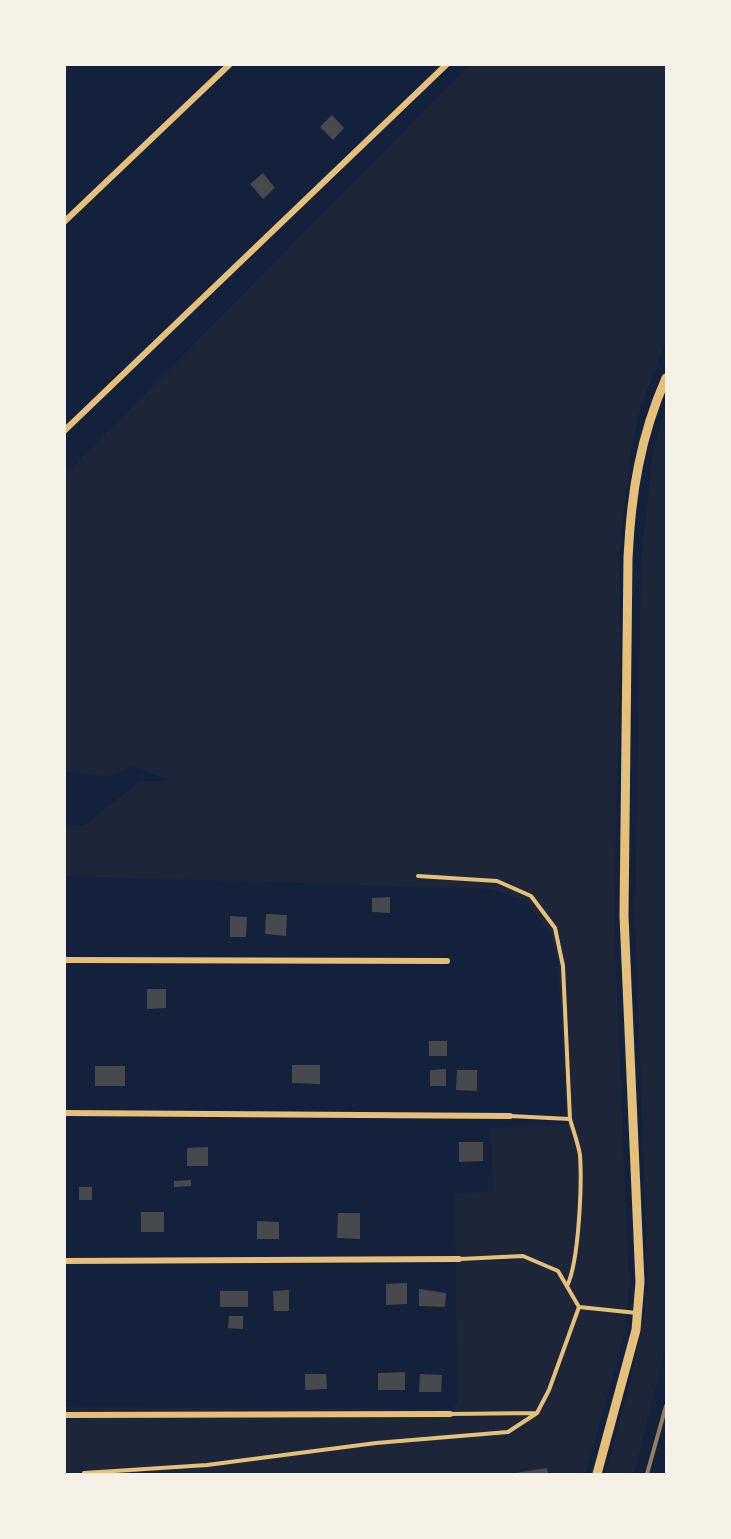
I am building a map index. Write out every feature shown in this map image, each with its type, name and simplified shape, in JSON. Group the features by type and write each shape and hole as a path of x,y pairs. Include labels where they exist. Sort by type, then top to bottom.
{"street":[{"path":"64,222 230,64"},
{"path":"64,431 447,64"},
{"path":"597,1474 636,1330 640,1282 624,916 628,558 630,509 640,450 651,412 666,378"},
{"path":"64,960 447,961"},
{"path":"64,1113 510,1116"},
{"path":"64,1261 459,1259"},
{"path":"64,1415 450,1414"}],"lane":[{"path":"418,876 497,881 531,896 555,928 563,966 570,1119 579,1155 578,1226 572,1276 567,1287"},
{"path":"510,1116 570,1119"},
{"path":"459,1259 523,1256 558,1271 579,1307"},
{"path":"579,1307 637,1313"},
{"path":"84,1473 207,1465 376,1443 508,1432 537,1413 549,1390 579,1307"},
{"path":"450,1414 537,1413"}],"shaded area":[{"path":"469,65 666,65 666,341 641,406 631,449 619,558 620,662 614,920 629,1283 626,1328 586,1474 65,1474 65,1407 451,1409 457,1403 455,1194 493,1191 491,1128 567,1125 558,961 549,930 525,901 491,889 65,876 65,825 83,826 141,781 171,781 131,765 111,777 65,771 65,475"},
{"path":"666,407 666,1345 634,1474 606,1474 635,1357 648,1286 635,918 641,561 653,450"}],"building":[{"path":"332,115 344,128 333,140 320,127"},
{"path":"263,173 275,188 263,199 250,184"},
{"path":"390,897 390,913 372,912 372,898"},
{"path":"266,914 287,915 286,936 265,934"},
{"path":"230,916 247,917 246,937 230,937"},
{"path":"147,989 166,989 166,1008 147,1009"},
{"path":"429,1041 447,1041 447,1056 429,1056"},
{"path":"292,1065 320,1065 320,1084 292,1083"},
{"path":"95,1066 125,1066 125,1086 95,1086"},
{"path":"446,1069 446,1086 430,1086 430,1070"},
{"path":"457,1070 477,1070 477,1091 456,1090"},
{"path":"459,1142 483,1142 483,1161 459,1162"},
{"path":"208,1147 208,1166 187,1166 187,1148"},
{"path":"191,1180 191,1186 174,1187 174,1181"},
{"path":"79,1187 92,1187 92,1200 79,1200"},
{"path":"141,1212 164,1212 164,1232 141,1232"},
{"path":"338,1213 360,1213 360,1239 337,1238"},
{"path":"257,1221 279,1222 279,1239 257,1239"},
{"path":"407,1283 407,1304 386,1305 386,1284"},
{"path":"419,1289 446,1293 445,1307 419,1306"},
{"path":"289,1290 289,1311 274,1311 273,1291"},
{"path":"220,1291 248,1291 248,1307 220,1307"},
{"path":"229,1316 243,1316 243,1329 228,1328"},
{"path":"405,1372 405,1390 378,1390 378,1373"},
{"path":"305,1374 326,1374 327,1389 305,1390"},
{"path":"420,1374 442,1375 441,1392 419,1392"},
{"path":"547,1468 548,1474 515,1474 515,1473"}],"railway":[{"path":"647,1474 666,1406"}]}
